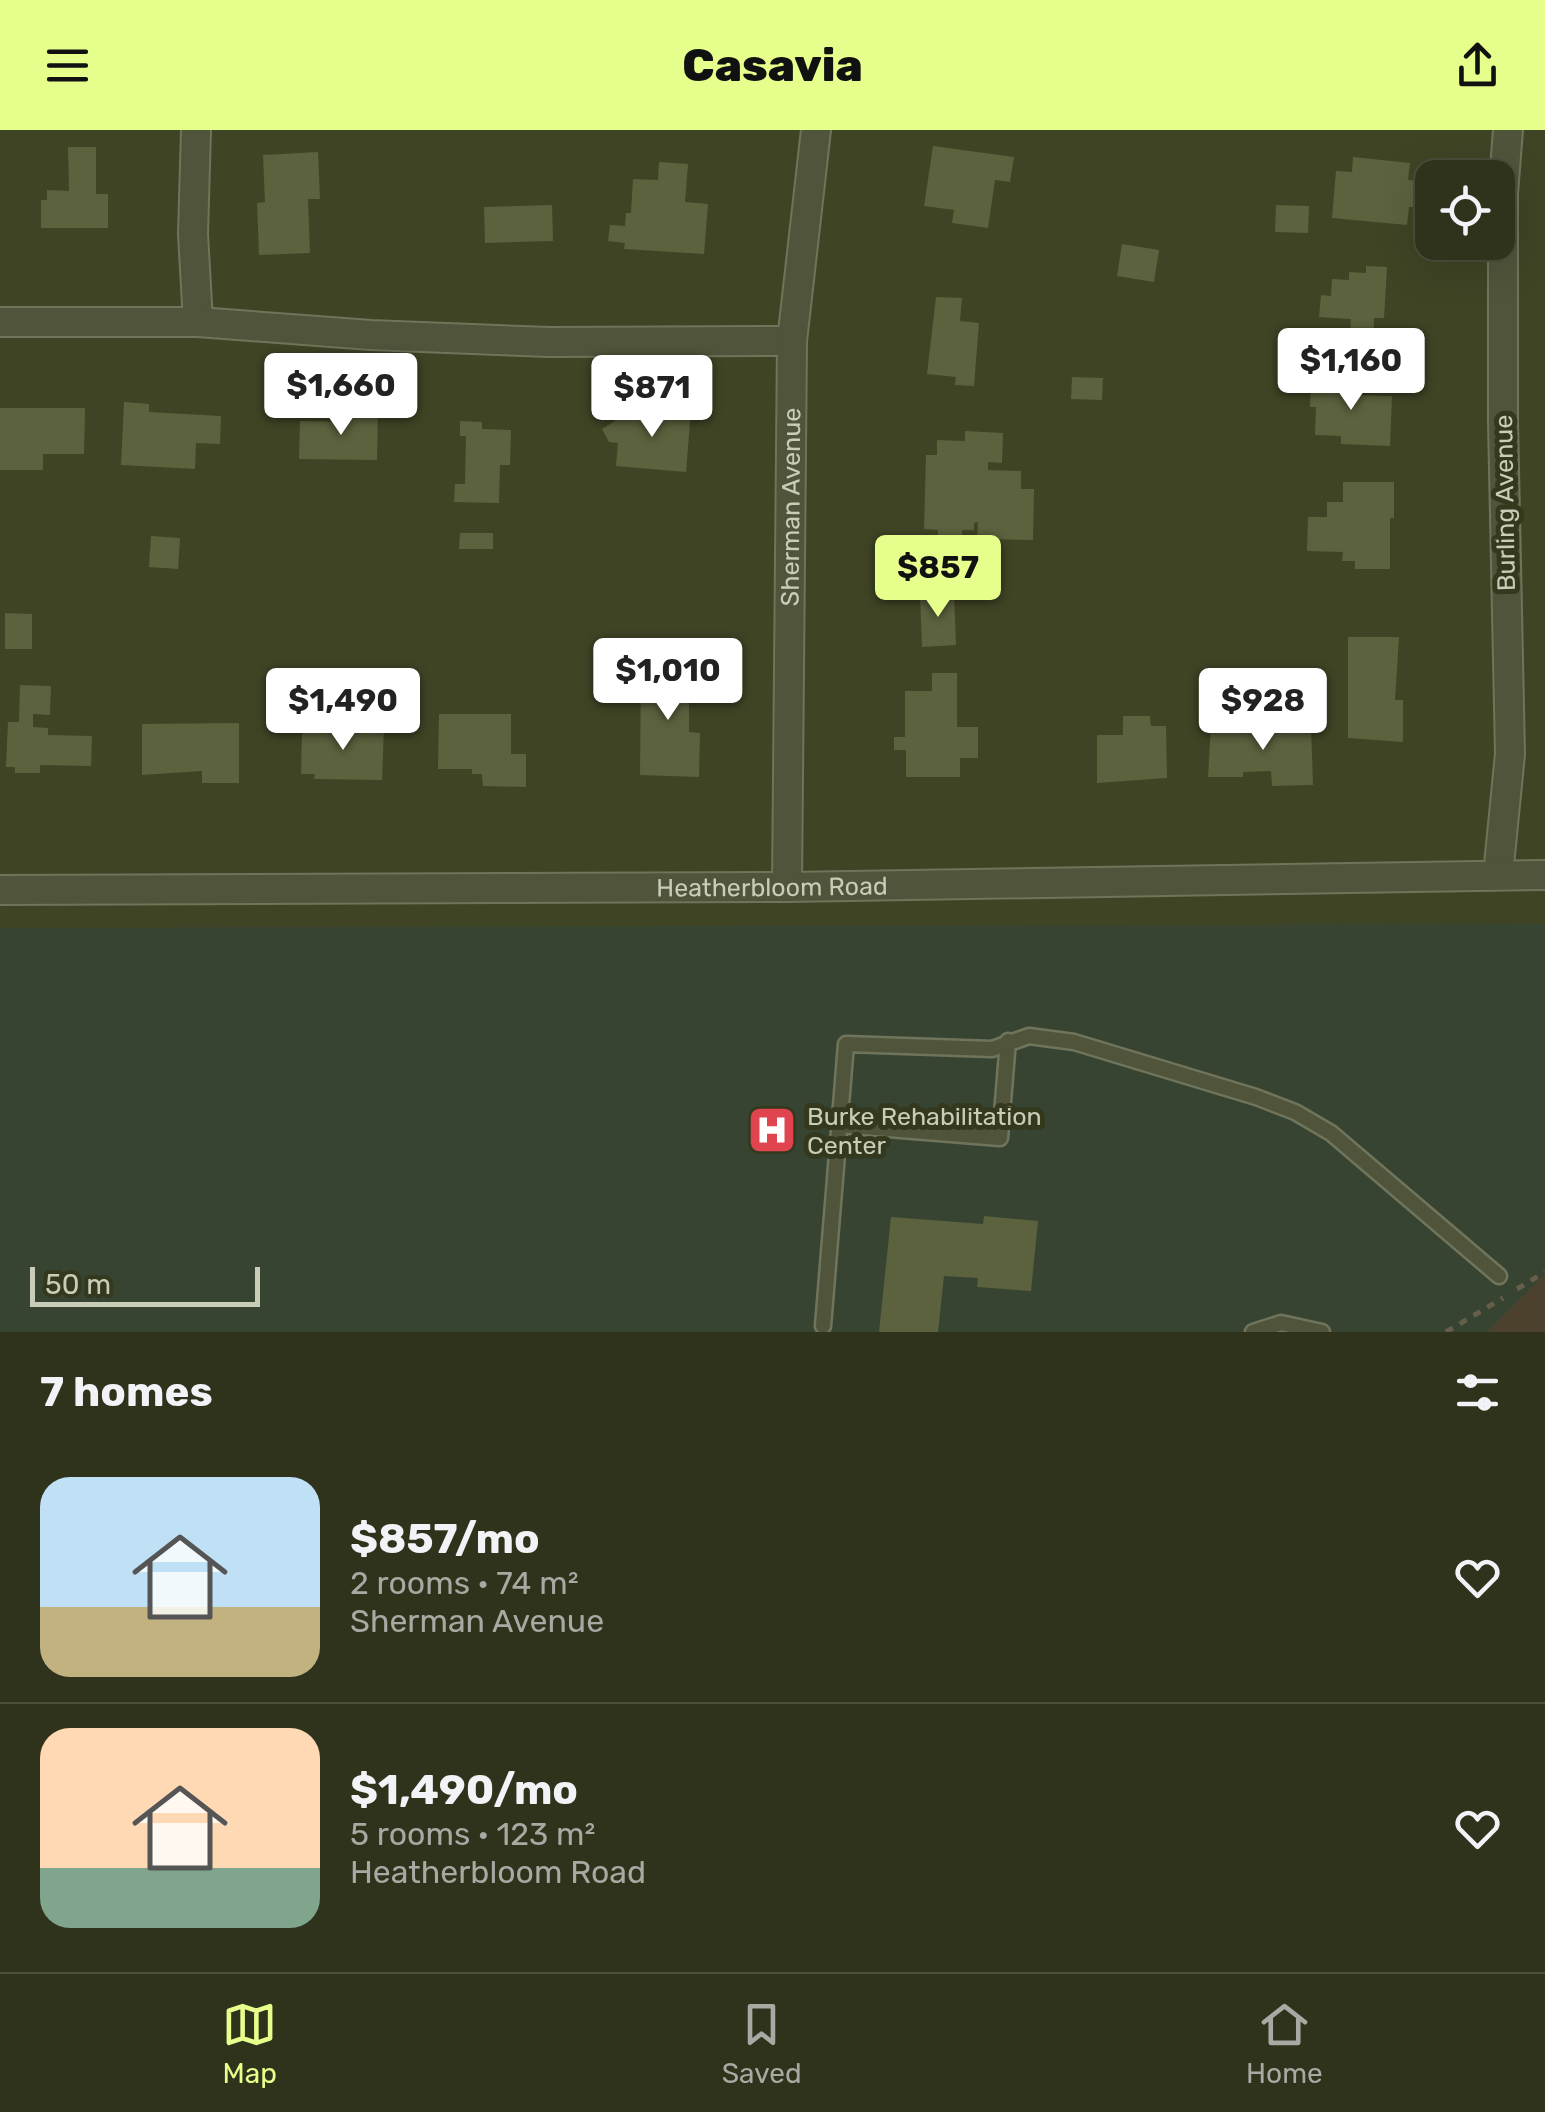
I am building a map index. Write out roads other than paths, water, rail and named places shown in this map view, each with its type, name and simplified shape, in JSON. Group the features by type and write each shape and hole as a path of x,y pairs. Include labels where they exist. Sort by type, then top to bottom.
{"street":[{"path":"196,130 193,234 198,322"},
{"name":"Sherman Avenue","path":"787,887 792,341 816,130"},
{"name":"Burling Avenue","path":"1498,875 1510,754 1503,422 1508,130"},
{"path":"0,322 198,322 549,342 792,341"},
{"name":"Heatherbloom Road","path":"0,890 787,887 1545,875"}],"lane":[{"path":"823,1326 846,1044 992,1049 1029,1036 1074,1042 1294,1112 1367,1160 1499,1276"},
{"path":"839,1126 1000,1138 1008,1041"},
{"path":"1254,1332 1281,1323 1322,1332"}],"place":[{"name":"Burke Rehabilitation Center","path":"772,1130"}]}
